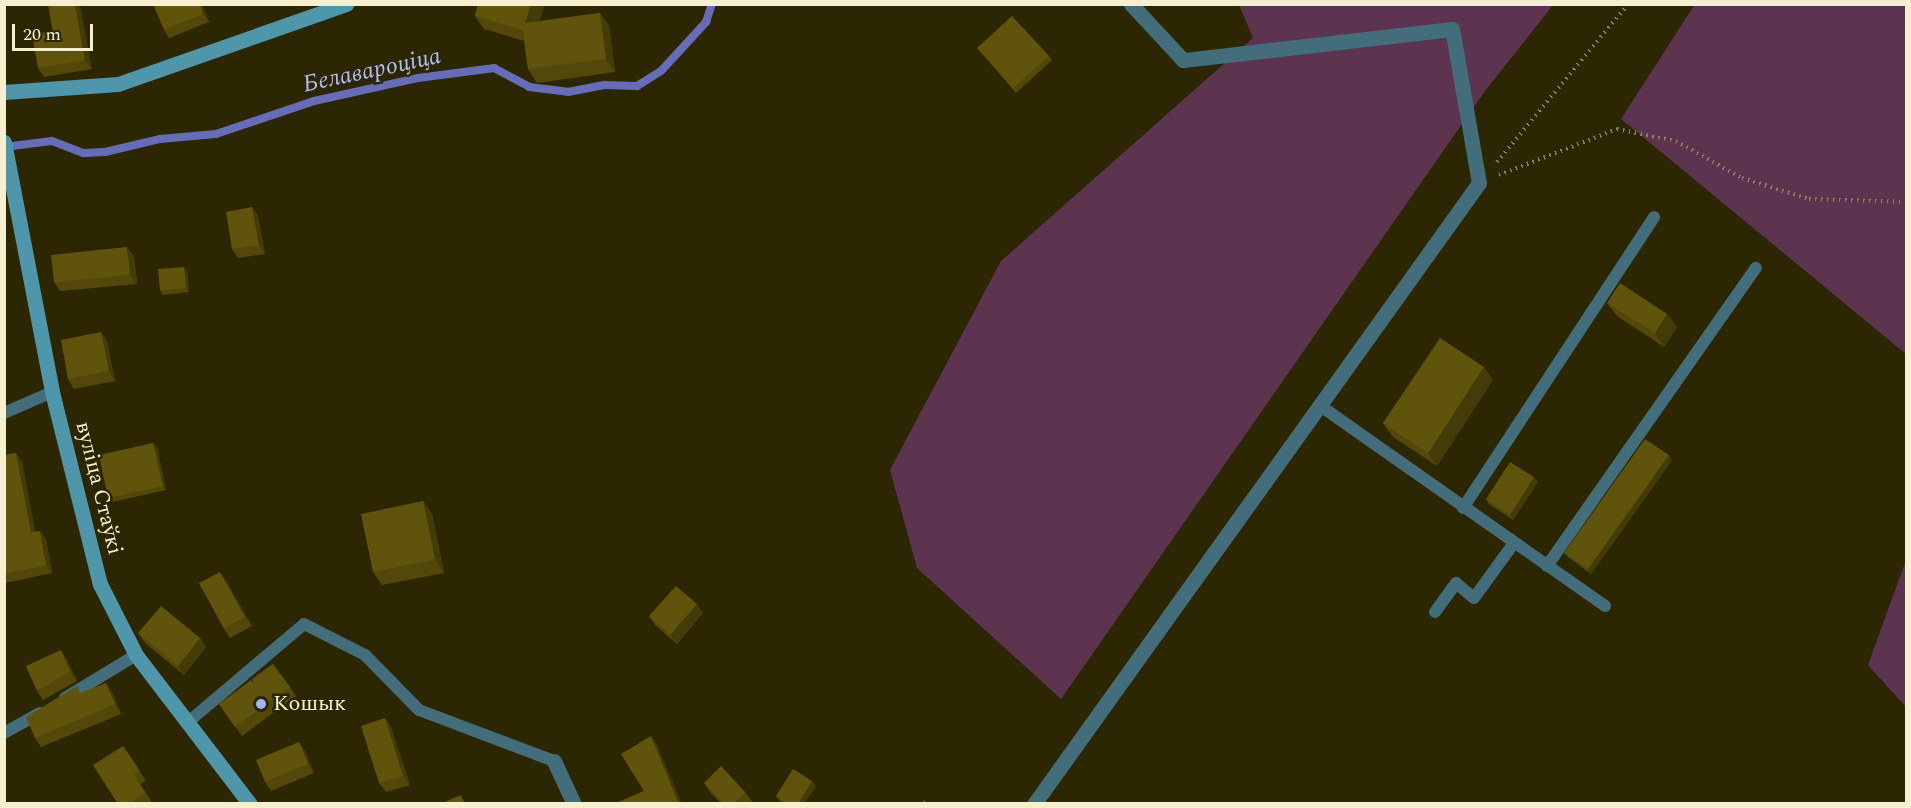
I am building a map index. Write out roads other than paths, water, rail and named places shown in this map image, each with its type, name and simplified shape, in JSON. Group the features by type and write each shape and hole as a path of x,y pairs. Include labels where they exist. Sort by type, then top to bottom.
{"street":[{"path":"4,92 118,84 346,4"},
{"path":"1034,804 1322,407 1479,183 1452,29 1183,60 1131,4"},
{"name":"вуліца Стаўкі","path":"4,142 52,392 100,584 136,655 250,804"},
{"path":"554,761 574,804"}],"lane":[{"path":"1462,508 1654,217"},
{"path":"1547,566 1756,268"},
{"path":"4,412 52,392"},
{"path":"1322,407 1462,508 1605,606"},
{"path":"1435,612 1456,584 1474,598 1514,543"},
{"path":"187,723 304,624 365,655 418,710 554,761"},
{"path":"4,733 136,655"}],"waterway":[{"name":"Белавароціца","path":"4,147 52,141 84,153 105,152 160,139 216,134 314,101 418,78 494,68 529,87 568,92 605,85 637,86 661,71 706,22 712,4"}],"place":[{"name":"Кошык","path":"261,704"}]}
